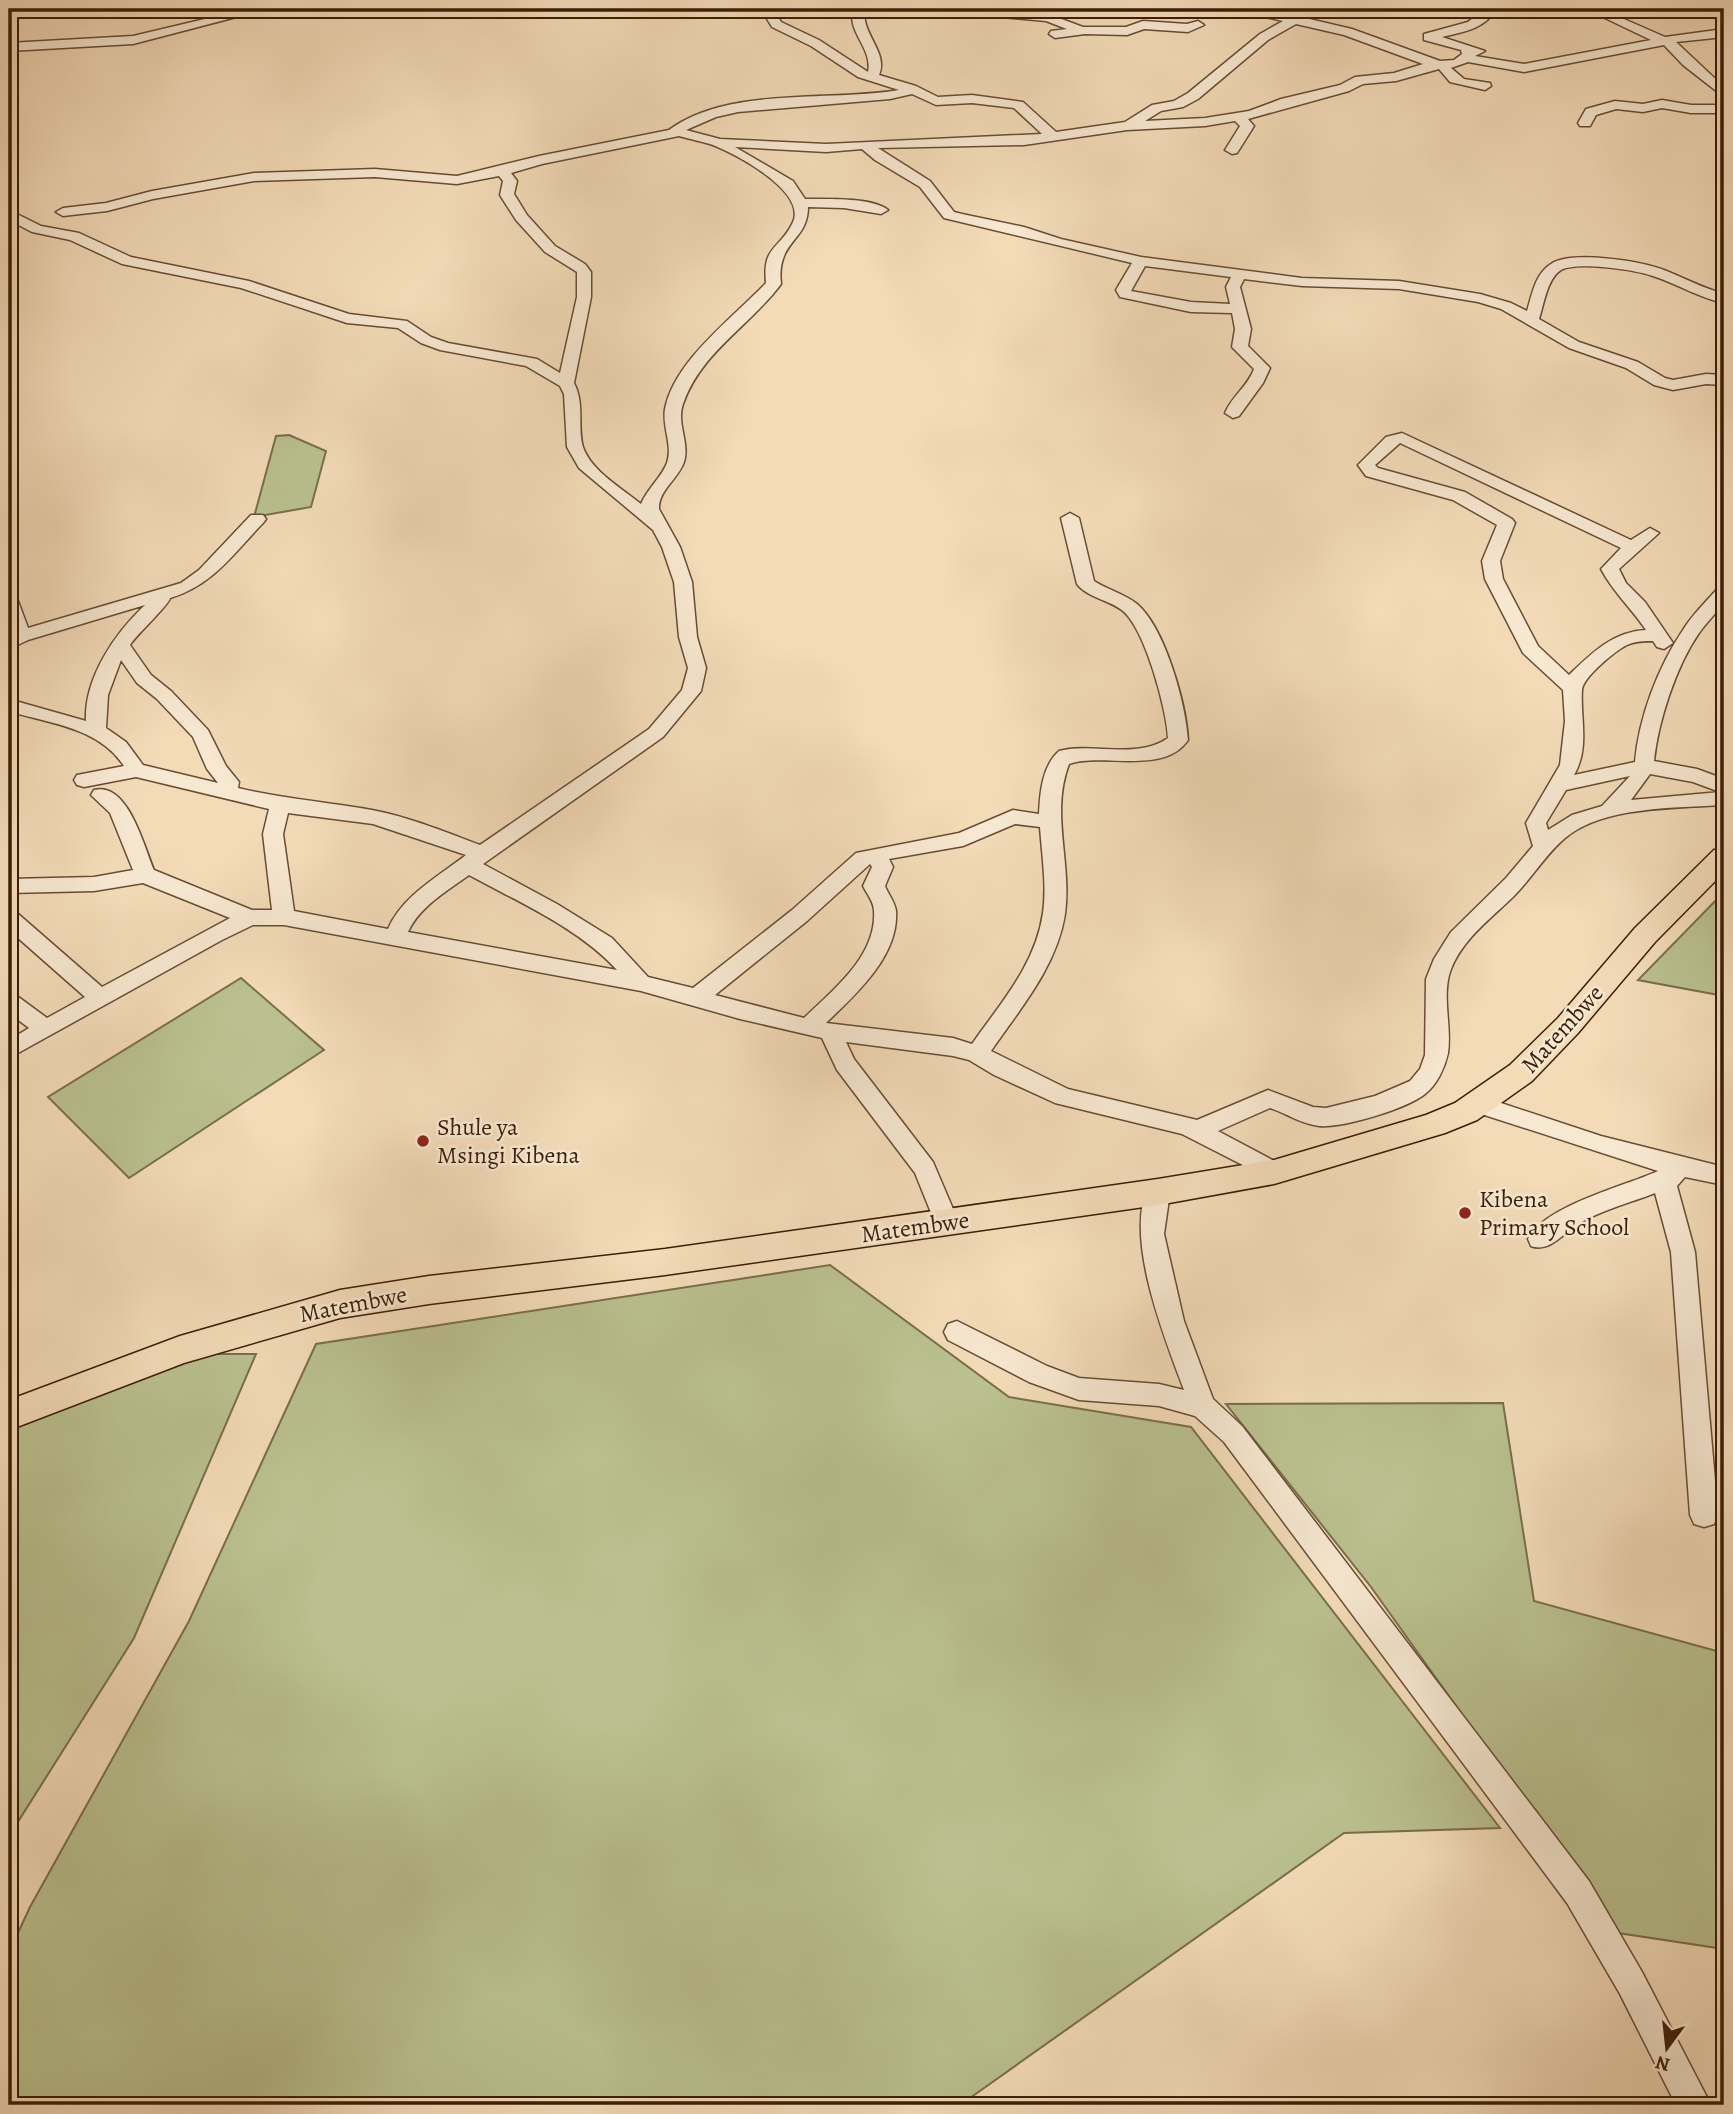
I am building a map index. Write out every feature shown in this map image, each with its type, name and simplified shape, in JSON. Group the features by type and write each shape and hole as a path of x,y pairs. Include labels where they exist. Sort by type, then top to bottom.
{"main road":[{"name":"Matembwe","path":"9,1415 180,1350 340,1304 1158,1192 1274,1172 1434,1125 1460,1116 1480,1105 1522,1074 1551,1047 1635,946 1724,857"}],"street":[{"path":"9,47 133,40 261,9"},
{"path":"767,9 776,24 815,43 871,78 911,89 936,101 972,99 1018,105 1054,137"},
{"path":"859,9 855,18 856,27 866,38 876,63 877,70 871,78"},
{"path":"958,9 1048,18 1085,30"},
{"path":"992,11 1026,9"},
{"path":"1048,18 1060,9"},
{"path":"1248,9 1348,32 1386,48 1443,65"},
{"path":"1127,126 1157,108 1178,104 1193,96 1264,37 1312,9"},
{"path":"1490,9 1487,15 1471,24 1422,39 1522,68 1666,40 1724,33"},
{"path":"1592,9 1666,40 1724,93"},
{"path":"1712,9 1724,9"},
{"path":"1055,34 1085,30 1120,31 1143,25 1188,28 1198,24"},
{"path":"674,132 717,142 826,148 1024,141 1127,126 1186,124 1239,117 1344,88 1360,80 1396,77 1417,68 1443,65 1467,53"},
{"path":"1443,65 1452,79 1485,86"},
{"path":"63,212 107,207 152,195 254,177 375,173 451,180 503,171 539,160 603,149 674,132 686,123 746,107 830,102 899,94 911,89"},
{"path":"1585,123 1591,112 1615,106 1643,108 1667,104 1691,109 1724,109"},
{"path":"1232,150 1247,126 1239,117"},
{"path":"396,936 404,917 412,908 475,860 656,733 691,691 697,668 688,637 683,582 665,534 650,509 650,503 677,460 673,406 684,382 702,356 775,284 772,267 774,257 801,221 801,203 788,184 717,142"},
{"path":"866,145 880,157 925,184 949,215 1141,261 1302,282 1366,282 1439,290 1494,301 1574,345 1632,365 1660,382 1674,385 1706,379 1724,380"},
{"path":"503,171 509,181 507,195 514,202 521,217 550,249 584,272 584,297 566,383"},
{"path":"801,203 844,204 881,210"},
{"path":"9,214 37,229 74,236 127,261 243,284 347,318 402,324 426,340 445,347 530,362 566,383 572,394 575,447 580,458 601,481 665,534"},
{"path":"1141,261 1123,290 1125,294 1181,306 1238,309"},
{"path":"1531,321 1545,278 1557,266 1576,262 1612,264 1657,272 1697,291 1724,299"},
{"path":"1233,413 1239,398 1254,389 1262,368 1254,358 1241,350 1243,329 1233,287 1239,275"},
{"path":"1572,688 1530,649 1494,579 1491,561 1506,523 1459,495 1372,472 1366,465 1392,440 1402,438 1633,547"},
{"path":"977,1054 1038,966 1050,933 1055,893 1048,811 1057,767 1063,757 1143,754 1174,744 1178,740 1165,680 1139,617 1128,606 1086,584 1070,518"},
{"path":"96,730 93,715 96,700 133,625 146,613 205,574 257,519"},
{"path":"1650,533 1612,565 1612,576 1639,606 1675,661"},
{"path":"9,601 15,639 187,587"},
{"path":"1609,811 1637,781 1644,766 1647,733 1675,661 1691,631 1724,592"},
{"path":"1543,846 1536,824 1570,765 1574,742 1572,688 1586,667 1622,640 1660,635"},
{"path":"121,646 144,679 164,695 201,734 218,769 229,782 228,793"},
{"path":"19,708 96,730 112,739 124,751 136,770"},
{"path":"1561,784 1644,766 1687,774 1724,794"},
{"path":"84,780 136,770 280,805 373,817 413,828 475,860 604,943 641,983"},
{"path":"1197,1130 1268,1099 1325,1118 1395,1099 1416,1089 1427,1077 1436,1057 1439,1018 1436,979 1440,967 1459,934 1522,876 1543,846 1564,828 1588,816 1724,794"},
{"path":"101,795 119,809 145,875"},
{"path":"280,805 273,834 281,875 284,917"},
{"path":"697,997 824,896 856,862 875,855 962,839 1013,817 1051,822"},
{"path":"819,1029 868,963 879,941 885,920 885,906 874,886 883,867 875,855"},
{"path":"9,886 94,884 145,875 250,918 284,917 396,936 641,983 740,1011 819,1029 941,1044 977,1054 1002,1069 1063,1097 1197,1130 1274,1172"},
{"path":"9,918 99,997"},
{"path":"9,1050 99,997 250,918"},
{"path":"9,1002 45,1028"},
{"path":"819,1029 925,1169 947,1223"},
{"path":"1480,1105 1672,1173 1724,1176"},
{"path":"1540,1239 1571,1216 1672,1173"},
{"path":"1672,1173 1665,1186 1683,1252 1703,1515"},
{"path":"1158,1192 1152,1234 1171,1321 1203,1406 1233,1434 1578,1892 1631,1983 1694,2105"},
{"path":"957,1332 1038,1374 1079,1389 1159,1395 1203,1406"}],"green space":[{"path":"289,435 326,451 311,507 254,517 276,436"},
{"path":"1724,892 1724,996 1638,980"},
{"path":"241,978 324,1050 129,1178 48,1097"},
{"path":"830,1265 1009,1397 1191,1427 1500,1828 1344,1833 960,2105 9,2105 9,1952 30,1907 189,1621 316,1344"},
{"path":"189,1354 256,1354 134,1638 9,1836 9,1424"},
{"path":"1503,1403 1534,1601 1724,1653 1724,1949 1618,1933 1371,1587 1226,1404"}],"place":[{"name":"Shule ya Msingi Kibena","path":"423,1141"},
{"name":"Kibena Primary School","path":"1465,1213"}]}
